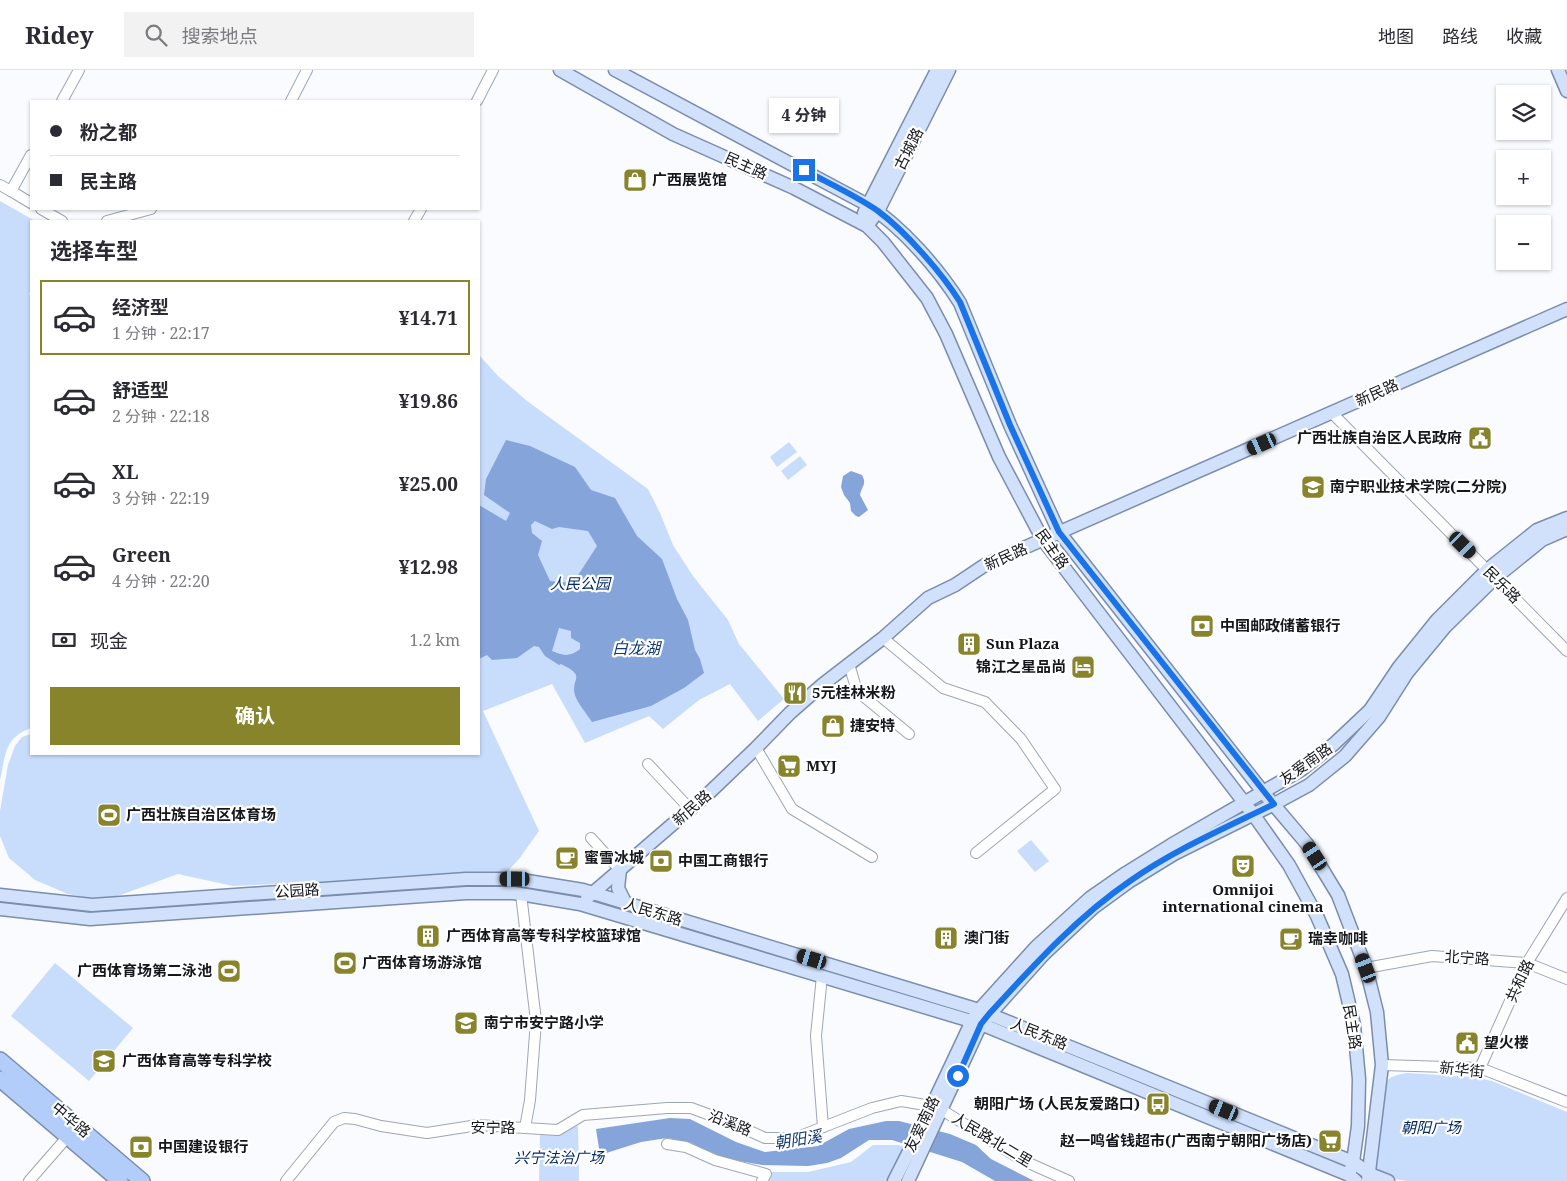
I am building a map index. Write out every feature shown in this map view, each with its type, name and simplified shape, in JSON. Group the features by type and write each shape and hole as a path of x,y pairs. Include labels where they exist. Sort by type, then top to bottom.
{"highway":[{"name":"中华路","path":"0,1060 142,1181"},
{"name":"中华路","path":"2,1077 108,1181"},
{"path":"2,1077 134,1181"},
{"path":"61,1135 120,1181"}],"main road":[{"name":"民主路","path":"560,70 673,134 794,188 863,224 888,249 927,298 939,319 999,457 1043,540 1253,814 1289,865 1317,916 1342,974 1354,1025 1359,1079 1358,1126 1352,1178"},
{"name":"民主路","path":"615,70 873,208 897,228 935,269 960,302 1010,425 1059,532 1263,792 1307,844 1338,896 1366,968 1377,1012 1382,1065 1369,1177"},
{"name":"古城路","path":"873,208 937,70"},
{"name":"古城路","path":"863,224 950,70"},
{"path":"1558,70 1567,91"},
{"name":"新民路","path":"580,904 690,809 756,748 790,713 883,638 928,598 955,585 985,565 1567,309"},
{"name":"友爱南路","path":"894,1181 908,1176 936,1110 980,1017 1036,947 1090,898 1126,873 1301,770 1334,744 1370,710 1399,667 1432,627 1537,530 1567,518"},
{"name":"友爱南路","path":"980,1017 1044,954 1101,903 1130,881 1174,854 1309,785 1345,756 1379,716 1407,673 1491,574 1542,540 1567,529"},
{"path":"620,870 618,888 626,904"},
{"name":"公园路","path":"0,895 92,905 466,879 515,879 592,893"},
{"name":"公园路","path":"0,909 90,919 466,893 521,894 580,904"},
{"name":"人民东路","path":"592,893 980,1017 1353,1162 1369,1177 1388,1181"},
{"name":"人民东路","path":"580,904 822,976 980,1017 1352,1178"}],"street":[{"path":"63,100 79,70"},
{"path":"292,100 307,70"},
{"path":"477,100 493,70"},
{"path":"11,191 30,157"},
{"path":"0,185 30,202"},
{"path":"43,210 60,220"},
{"path":"111,220 147,210"},
{"name":"民乐路","path":"1332,413 1567,650"},
{"path":"883,638 943,688 986,702 1021,738 1055,789 976,853"},
{"path":"850,664 857,691 909,734"},
{"path":"756,748 792,809 872,857"},
{"path":"648,764 690,809"},
{"path":"591,838 620,870"},
{"name":"安宁路","path":"286,1181 334,1122 344,1118 428,1133 478,1125 525,1128 530,1100 536,1022 521,894"},
{"name":"共和路","path":"1480,1068 1527,963 1567,898"},
{"name":"北宁路","path":"1366,968 1432,956 1527,963 1567,979"},
{"path":"822,976 816,1036 823,1127"},
{"name":"新华街","path":"1382,1065 1480,1068 1567,1102"},
{"name":"沿溪路","path":"525,1128 558,1130 583,1115 667,1108 691,1108 732,1123 765,1138 795,1138 872,1108 901,1102 936,1110"},
{"name":"人民路北二里","path":"936,1110 1022,1160 1070,1181"},
{"path":"29,1181 61,1135"},
{"path":"667,1144 686,1147 715,1160 766,1174 762,1181"}],"green space":[{"path":"0,201 33,220 30,220 29,294 30,728 22,732 11,742 5,755 0,780"},
{"name":"人民公园","path":"480,356 498,376 527,401 648,489 673,545 693,576 728,620 739,644 784,699 758,721 730,684 699,700 663,729 649,716 585,743 552,684 483,711 539,831 519,859 505,874 233,886 178,874 104,901 68,894 35,880 9,858 0,836 0,811 8,765 15,746 22,737 30,734 30,755 480,755"},
{"path":"789,442 797,452 777,467 770,457"},
{"path":"800,456 807,465 788,480 781,471"},
{"path":"1031,840 1049,861 1035,872 1017,851"},
{"path":"55,963 133,1028 89,1081 11,1016"},
{"name":"朝阳广场","path":"1407,1073 1474,1077 1492,1081 1567,1112 1567,1181 1406,1181 1391,1178 1381,1173 1376,1164 1375,1154 1381,1099 1386,1082 1390,1078"},
{"name":"兴宁法治广场","path":"578,1126 579,1181 539,1181 540,1134"},
{"path":"873,1145 899,1145 907,1148 891,1181 762,1181 767,1172 808,1172 851,1162"}],"water":[{"name":"白龙湖","path":"506,440 530,446 575,467 591,490 615,498 637,536 662,559 677,599 688,620 695,650 704,673 684,688 651,706 592,722 575,695 576,675 574,672 545,656 539,647 534,646 517,658 492,660 487,655 480,658 480,506 506,521 510,513 484,495 486,479","holes":["535,521 552,529 559,527 588,531 597,546 573,583 550,581 538,555 542,541 532,533 531,525","559,628 571,631 571,638 580,643 580,649 566,655 552,651"]},
{"path":"851,471 862,475 864,481 860,495 868,510 859,517 851,511 850,503 841,487 843,476"},
{"path":"670,1118 690,1119 736,1142 765,1152 818,1146 849,1129 886,1121 899,1121 950,1134 976,1145 991,1159 1034,1181 995,1181 962,1162 892,1140 869,1140 841,1158 827,1163 808,1166 762,1165 716,1157 692,1143 667,1138 641,1142 600,1155 596,1129"}],"place":[{"name":"广西展览馆","path":"635,180"},
{"name":"广西壮族自治区人民政府","path":"1480,438"},
{"name":"南宁职业技术学院(二分院)","path":"1313,487"},
{"name":"中国邮政储蓄银行","path":"1202,626"},
{"name":"Sun Plaza","path":"969,644"},
{"name":"锦江之星品尚","path":"1083,667"},
{"name":"5元桂林米粉","path":"795,693"},
{"name":"捷安特","path":"833,726"},
{"name":"MYJ","path":"789,766"},
{"name":"广西壮族自治区体育场","path":"109,815"},
{"name":"蜜雪冰城","path":"567,858"},
{"name":"中国工商银行","path":"661,861"},
{"name":"Omnijoi international cinema","path":"1243,866"},
{"name":"广西体育高等专科学校篮球馆","path":"428,936"},
{"name":"澳门街","path":"946,938"},
{"name":"瑞幸咖啡","path":"1291,939"},
{"name":"广西体育场游泳馆","path":"345,963"},
{"name":"广西体育场第二泳池","path":"229,971"},
{"name":"南宁市安宁路小学","path":"466,1023"},
{"name":"望火楼","path":"1467,1043"},
{"name":"广西体育高等专科学校","path":"104,1061"},
{"name":"朝阳广场 (人民友爱路口)","path":"1158,1104"},
{"name":"赵一鸣省钱超市(广西南宁朝阳广场店)","path":"1330,1141"},
{"name":"中国建设银行","path":"141,1147"}],"route":[{"path":"804,170 878,211 897,228 949,286 960,302 1010,425 1059,532 1274,804 1174,854 1130,881 1093,908 1044,954 989,1014 981,1024 958,1076"}],"water label":[{"name":"朝阳溪","path":"798,1139"}]}
